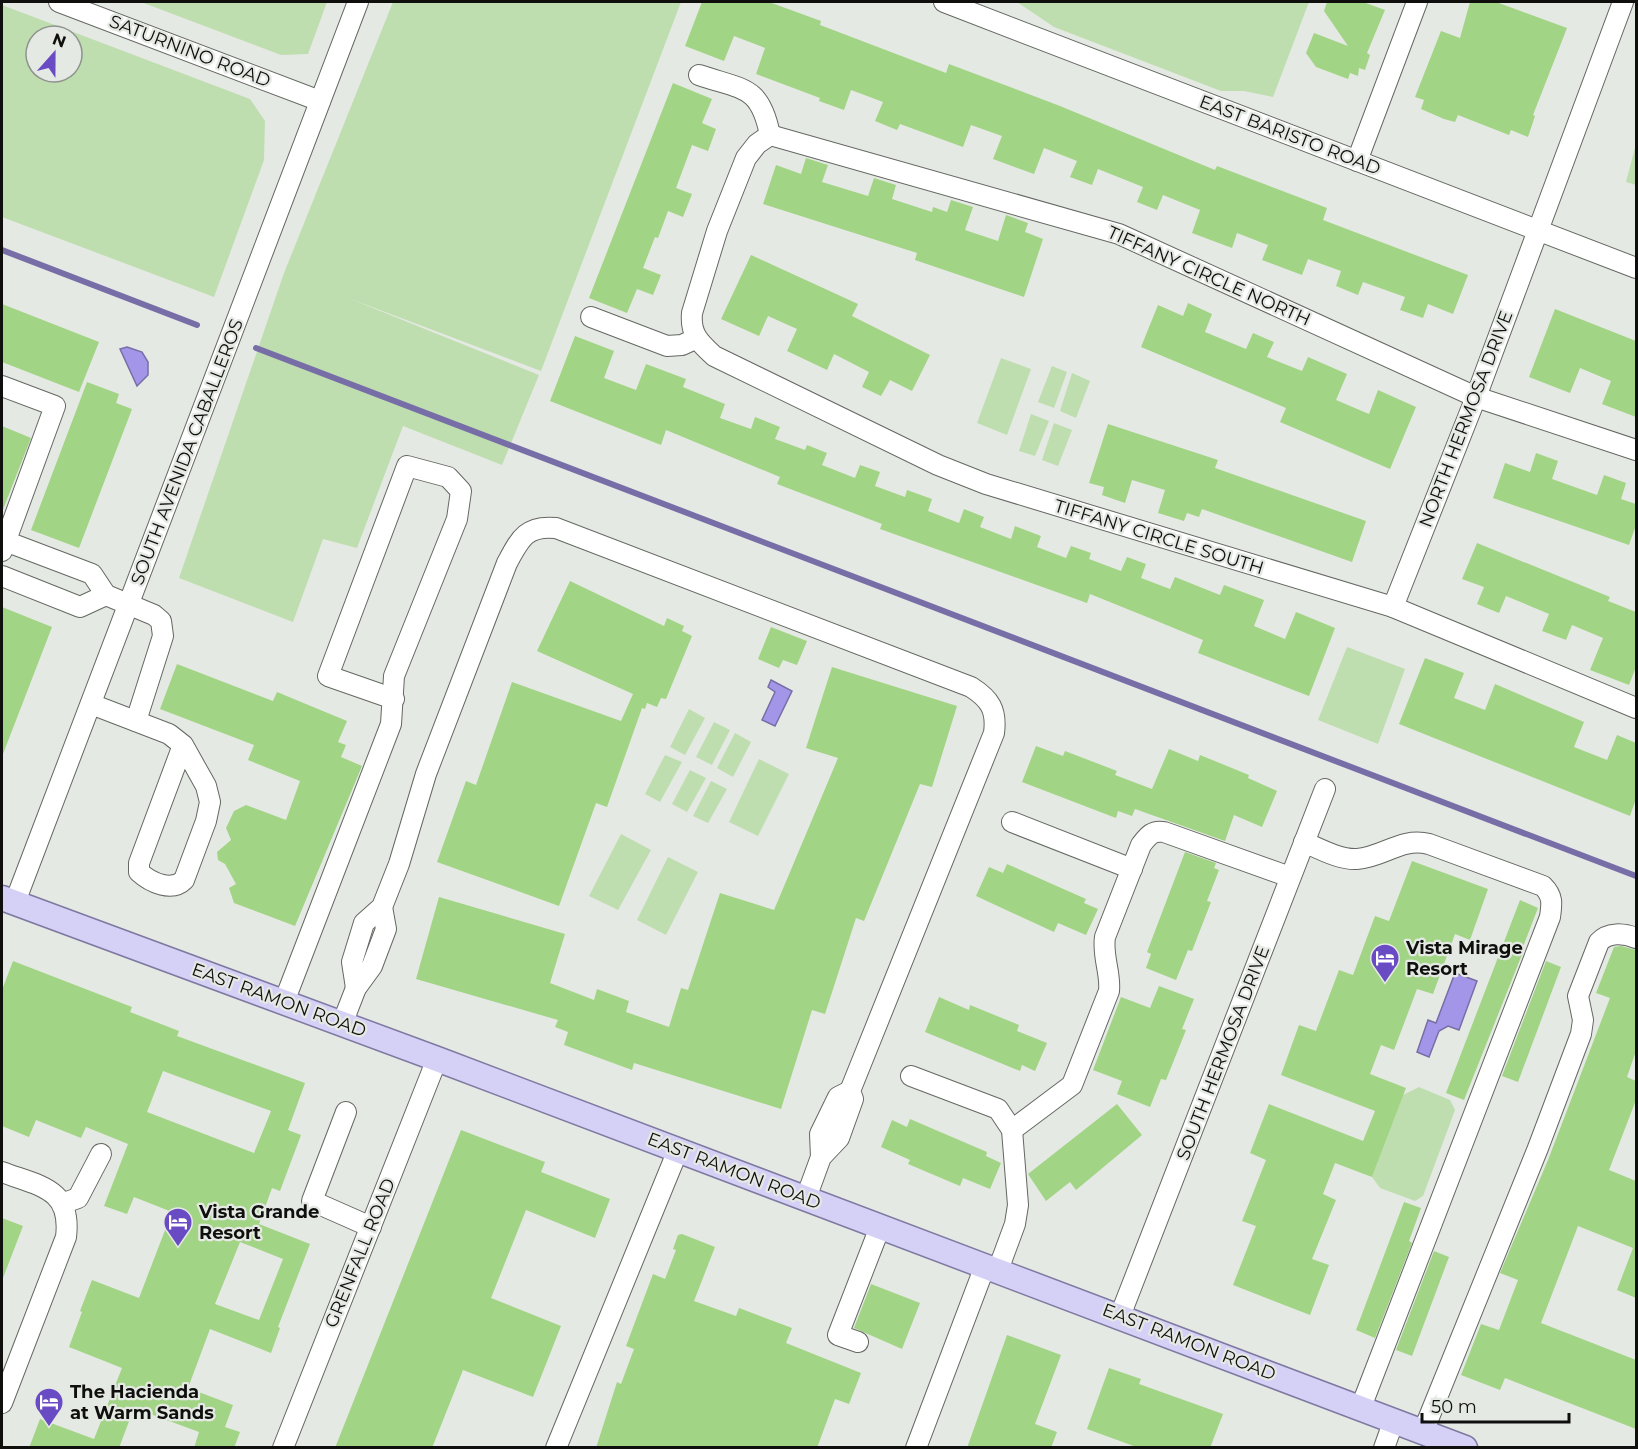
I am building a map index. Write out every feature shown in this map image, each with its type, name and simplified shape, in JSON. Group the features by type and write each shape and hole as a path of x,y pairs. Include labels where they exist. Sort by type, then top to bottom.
{"main road":[{"name":"EAST RAMON ROAD","path":"8,900 437,1059 1466,1448"}],"street":[{"name":"SATURNINO ROAD","path":"59,2 320,101"},
{"name":"SOUTH AVENIDA CABALLEROS","path":"8,900 91,704 358,2"},
{"name":"EAST BARISTO ROAD","path":"945,2 1636,268"},
{"path":"1357,160 1416,2"},
{"path":"1538,231 1623,2"},
{"path":"591,317 667,346 682,345 695,339 691,326 692,313 717,231 746,158 757,144 770,135 765,108 749,92 699,75"},
{"name":"TIFFANY CIRCLE NORTH","path":"770,135 1119,234 1476,397 1636,450"},
{"name":"NORTH HERMOSA DRIVE","path":"1393,607 1476,397 1538,231"},
{"name":"TIFFANY CIRCLE SOUTH","path":"695,339 714,356 938,465 986,484 1393,607 1636,708"},
{"path":"2,386 55,406 3,546 92,574 106,595 154,615 161,621 163,636 136,721"},
{"path":"284,1002 391,724 394,699 394,676 457,519 461,491 448,477 407,466 328,676 394,699"},
{"path":"342,1024 356,988 372,966 386,929 382,907 399,864 426,774 507,563 525,534 540,527 556,528 971,687 984,695 992,706 996,718 994,733 850,1092 853,1099 839,1138 821,1158 806,1198"},
{"path":"2,576 80,607 106,595"},
{"path":"91,704 169,734 183,745 206,786 210,802 206,821 184,880 170,887 145,877 140,872 140,863 183,745"},
{"name":"SOUTH HERMOSA DRIVE","path":"1120,1316 1324,789"},
{"path":"1012,822 1132,869"},
{"path":"1012,1130 1072,1085 1109,991 1110,982 1103,949 1105,937 1142,845 1149,834 1157,830 1290,877"},
{"path":"1304,842 1342,857 1356,859 1403,842 1417,841 1543,886 1551,894 1552,903 1550,917 1361,1407"},
{"path":"1423,1432 1538,1148 1581,1034 1583,1020 1578,996 1599,942 1604,936 1636,938"},
{"name":"GRENFALL ROAD","path":"283,1448 437,1059"},
{"path":"911,1076 998,1109 1012,1130 1018,1206 1015,1224 992,1268 916,1448"},
{"path":"346,1112 312,1201 370,1227"},
{"path":"556,1448 678,1150"},
{"path":"64,1203 78,1198 101,1154"},
{"path":"2,1172 41,1186 64,1203 68,1221 66,1237 2,1403"},
{"path":"858,1342 838,1335 880,1227"},
{"path":"1384,1448 1394,1420"}],"green space":[{"path":"141,2 327,2 308,54 281,55"},
{"path":"393,2 681,2 541,371 348,298 539,375 502,465 403,426 357,548 323,539 293,622 179,578 284,273"},
{"path":"1017,2 1309,2 1273,97 1244,91 1221,91 1054,27"},
{"path":"2,5 52,24 24,24 24,84 84,84 84,36 250,99 265,121 264,160 214,297 2,217"},
{"path":"1636,144 1636,185 1626,182"},
{"path":"1001,358 1031,369 1007,435 977,423"},
{"path":"1052,366 1067,372 1054,408 1038,402"},
{"path":"1072,373 1090,381 1076,418 1060,411"},
{"path":"1031,414 1049,421 1035,456 1019,451"},
{"path":"1054,423 1072,430 1058,466 1042,460"},
{"path":"1347,647 1405,669 1378,744 1318,720"},
{"path":"689,709 705,718 685,755 670,747"},
{"path":"714,722 730,730 712,765 696,757"},
{"path":"735,733 751,742 733,777 717,768"},
{"path":"665,755 682,762 660,802 645,794"},
{"path":"759,759 789,774 758,836 729,822"},
{"path":"690,770 706,778 687,812 672,804"},
{"path":"711,781 727,789 708,823 693,816"},
{"path":"621,834 651,850 618,910 589,896"},
{"path":"668,857 698,872 666,935 637,920"},
{"path":"1419,1087 1450,1100 1455,1110 1423,1196 1415,1201 1380,1188 1372,1177 1403,1095"}],"shaded area":[{"path":"127,347 142,352 148,362 148,375 137,386 120,349"},
{"path":"771,680 792,691 775,726 762,720 775,692 768,687"},
{"path":"1455,973 1477,981 1459,1030 1448,1026 1439,1031 1429,1057 1417,1052 1428,1020 1436,1023"}],"building":[{"path":"702,2 769,2 821,21 820,25 946,73 949,64 1060,106 1215,170 1217,166 1327,208 1323,220 1468,275 1453,314 1428,304 1423,318 1400,310 1405,297 1363,282 1358,295 1336,286 1341,271 1308,259 1302,275 1262,260 1268,245 1237,233 1232,248 1192,233 1200,210 1163,195 1157,210 1137,202 1143,187 1098,169 1092,185 1070,177 1077,161 1044,148 1034,174 993,159 1002,136 971,125 963,147 900,124 897,130 875,121 883,102 851,90 844,110 819,101 820,98 756,74 765,48 734,36 724,61 685,46"},
{"path":"1327,2 1363,2 1385,10 1367,53 1370,55 1365,70 1359,68 1358,76 1350,73 1348,79 1316,67 1306,53 1314,33 1348,46 1324,11"},
{"path":"1470,2 1496,2 1567,28 1533,115 1535,116 1528,137 1511,130 1509,135 1458,115 1455,122 1444,119 1421,109 1424,100 1415,97 1441,31 1460,38"},
{"path":"673,83 712,99 702,123 716,129 708,151 692,145 676,188 692,194 683,217 668,211 643,268 661,275 653,295 637,289 627,313 589,298"},
{"path":"806,158 828,165 822,182 868,196 874,178 896,185 892,199 932,212 933,207 947,212 951,200 973,207 965,230 998,241 1006,215 1028,223 1025,232 1043,239 1024,297 915,260 917,253 763,204 776,165 801,174"},
{"path":"751,255 858,304 852,316 930,355 912,391 890,380 881,396 862,387 869,372 834,354 827,370 787,351 797,329 768,316 759,336 721,319"},
{"path":"1188,303 1212,314 1205,332 1246,349 1253,333 1274,342 1267,357 1302,371 1308,357 1347,374 1336,400 1369,414 1378,390 1416,407 1390,469 1280,422 1286,408 1141,347 1158,305 1183,316"},
{"path":"2,304 99,342 79,392 2,362"},
{"path":"1555,309 1636,341 1636,417 1602,404 1611,381 1580,368 1570,393 1529,377"},
{"path":"575,336 614,351 604,378 636,390 646,364 686,379 683,387 725,404 720,418 751,429 755,417 780,427 775,439 805,450 807,445 827,453 822,465 855,478 860,465 880,472 875,486 905,497 907,490 932,499 928,511 959,523 964,509 984,517 980,527 1011,539 1015,526 1041,536 1037,547 1066,558 1071,546 1091,553 1089,559 1121,571 1127,557 1146,564 1141,578 1170,589 1175,577 1220,595 1224,585 1264,600 1254,626 1285,639 1296,612 1335,628 1309,696 1198,653 1203,640 1090,594 1087,603 880,529 882,524 777,484 780,477 666,430 661,445 550,401"},
{"path":"87,382 119,394 116,403 132,409 79,548 31,530"},
{"path":"1108,424 1218,460 1215,468 1366,521 1352,562 1202,509 1199,517 1187,513 1184,521 1158,513 1165,490 1132,480 1125,503 1102,495 1104,487 1089,483"},
{"path":"2,426 31,438 2,512"},
{"path":"1536,453 1558,461 1552,479 1597,495 1604,475 1626,483 1621,499 1636,504 1636,525 1629,545 1493,498 1505,463 1530,472"},
{"path":"1477,543 1610,597 1608,601 1636,612 1636,667 1629,685 1590,670 1603,638 1572,625 1566,640 1542,631 1549,614 1506,596 1499,613 1477,604 1484,587 1462,579"},
{"path":"570,581 664,626 667,618 684,626 682,631 692,636 666,699 661,698 657,707 647,703 645,709 642,708 607,807 596,803 559,906 437,862 466,781 476,785 512,682 621,721 633,694 537,651"},
{"path":"2,607 52,627 3,754 2,754"},
{"path":"771,627 807,641 797,665 783,660 779,668 758,659"},
{"path":"1425,658 1464,673 1454,698 1485,710 1495,684 1584,722 1574,747 1607,760 1617,735 1636,743 1636,799 1630,816 1399,724"},
{"path":"177,664 273,701 277,692 347,721 338,742 346,745 341,757 362,766 295,926 234,903 229,888 236,884 225,864 218,860 217,852 231,840 226,828 234,811 246,805 286,820 300,781 248,760 254,745 160,709"},
{"path":"832,667 957,706 932,787 920,784 864,921 856,918 825,1014 812,1010 781,1109 634,1063 632,1070 564,1045 568,1032 555,1027 558,1020 416,979 439,897 565,934 550,983 594,1000 597,989 629,1001 626,1012 669,1027 681,988 688,990 720,893 774,910 838,758 806,748"},
{"path":"1036,746 1063,756 1065,751 1117,771 1115,775 1152,789 1169,749 1198,761 1200,755 1249,775 1248,778 1277,791 1262,827 1234,815 1225,841 1135,809 1132,816 1118,811 1116,818 1022,782"},
{"path":"1185,852 1216,863 1214,868 1219,870 1207,901 1211,902 1192,951 1188,950 1176,980 1146,968 1151,954 1147,952"},
{"path":"1412,861 1488,889 1470,940 1455,934 1433,994 1417,989 1394,1050 1381,1045 1370,1074 1406,1088 1372,1177 1335,1163 1323,1194 1336,1200 1312,1259 1329,1265 1310,1315 1233,1285 1256,1226 1242,1221 1266,1160 1250,1153 1269,1104 1363,1141 1375,1111 1281,1075 1299,1025 1316,1031 1339,970 1353,975 1375,916 1389,921"},
{"path":"1007,864 1086,899 1084,903 1098,909 1086,935 1058,923 1054,932 976,896 989,867 1003,873"},
{"path":"1520,900 1538,908 1521,952 1523,952 1464,1100 1446,1093"},
{"path":"1621,946 1636,950 1636,1051 1627,1077 1636,1081 1636,1100 1609,1170 1636,1181 1636,1298 1617,1290 1633,1248 1578,1226 1541,1323 1636,1360 1636,1429 1505,1378 1500,1390 1461,1375 1481,1324 1499,1330 1518,1280 1500,1273 1548,1160 1610,998 1596,993 1614,947"},
{"path":"13,961 132,1007 130,1012 179,1031 177,1036 305,1083 288,1130 301,1135 280,1191 272,1188 259,1224 310,1244 278,1327 280,1328 271,1353 210,1329 188,1388 233,1405 225,1427 240,1432 234,1448 194,1448 199,1432 134,1408 119,1448 29,1448 40,1419 94,1439 122,1368 69,1347 82,1312 80,1311 92,1280 139,1298 172,1212 134,1197 127,1214 104,1206 128,1144 86,1127 81,1138 36,1120 29,1137 2,1126 2,990","holes":["163,1071 271,1111 254,1153 147,1112","240,1242 283,1259 259,1320 215,1304"]},
{"path":"1546,961 1561,967 1518,1082 1502,1076"},
{"path":"1159,986 1194,999 1182,1029 1186,1030 1166,1080 1161,1079 1150,1107 1117,1094 1122,1081 1093,1070 1121,997 1150,1008"},
{"path":"939,997 969,1010 970,1005 1019,1025 1017,1031 1047,1043 1035,1071 1022,1065 1020,1071 925,1032"},
{"path":"1117,1104 1142,1135 1076,1190 1070,1182 1046,1201 1028,1174"},
{"path":"910,1119 987,1152 986,1156 1001,1163 990,1189 963,1178 960,1186 908,1164 910,1160 881,1147 892,1120 907,1127"},
{"path":"461,1130 545,1162 541,1172 610,1199 595,1238 526,1210 491,1298 561,1326 533,1397 463,1370 432,1448 335,1448"},
{"path":"1404,1202 1421,1208 1409,1241 1412,1243 1375,1338 1356,1330"},
{"path":"2,1218 23,1226 3,1278 2,1278"},
{"path":"682,1234 715,1247 694,1301 736,1316 739,1308 792,1328 786,1343 861,1373 849,1404 835,1399 817,1448 596,1448 617,1382 621,1384 634,1349 626,1346 653,1274 665,1279 676,1250 673,1249 678,1235"},
{"path":"1434,1251 1449,1257 1412,1356 1396,1350"},
{"path":"871,1284 920,1303 902,1349 854,1328"},
{"path":"1007,1335 1061,1355 1035,1424 1057,1432 1051,1448 967,1448"},
{"path":"1109,1368 1141,1379 1139,1384 1223,1414 1210,1448 1139,1448 1087,1429"}],"waterway":[{"path":"2,250 197,325"},
{"path":"256,348 1636,876"}],"place":[{"name":"Vista Mirage Resort","path":"1385,984"},
{"name":"Vista Grande Resort","path":"178,1248"},
{"name":"The Hacienda at Warm Sands","path":"49,1428"}]}
